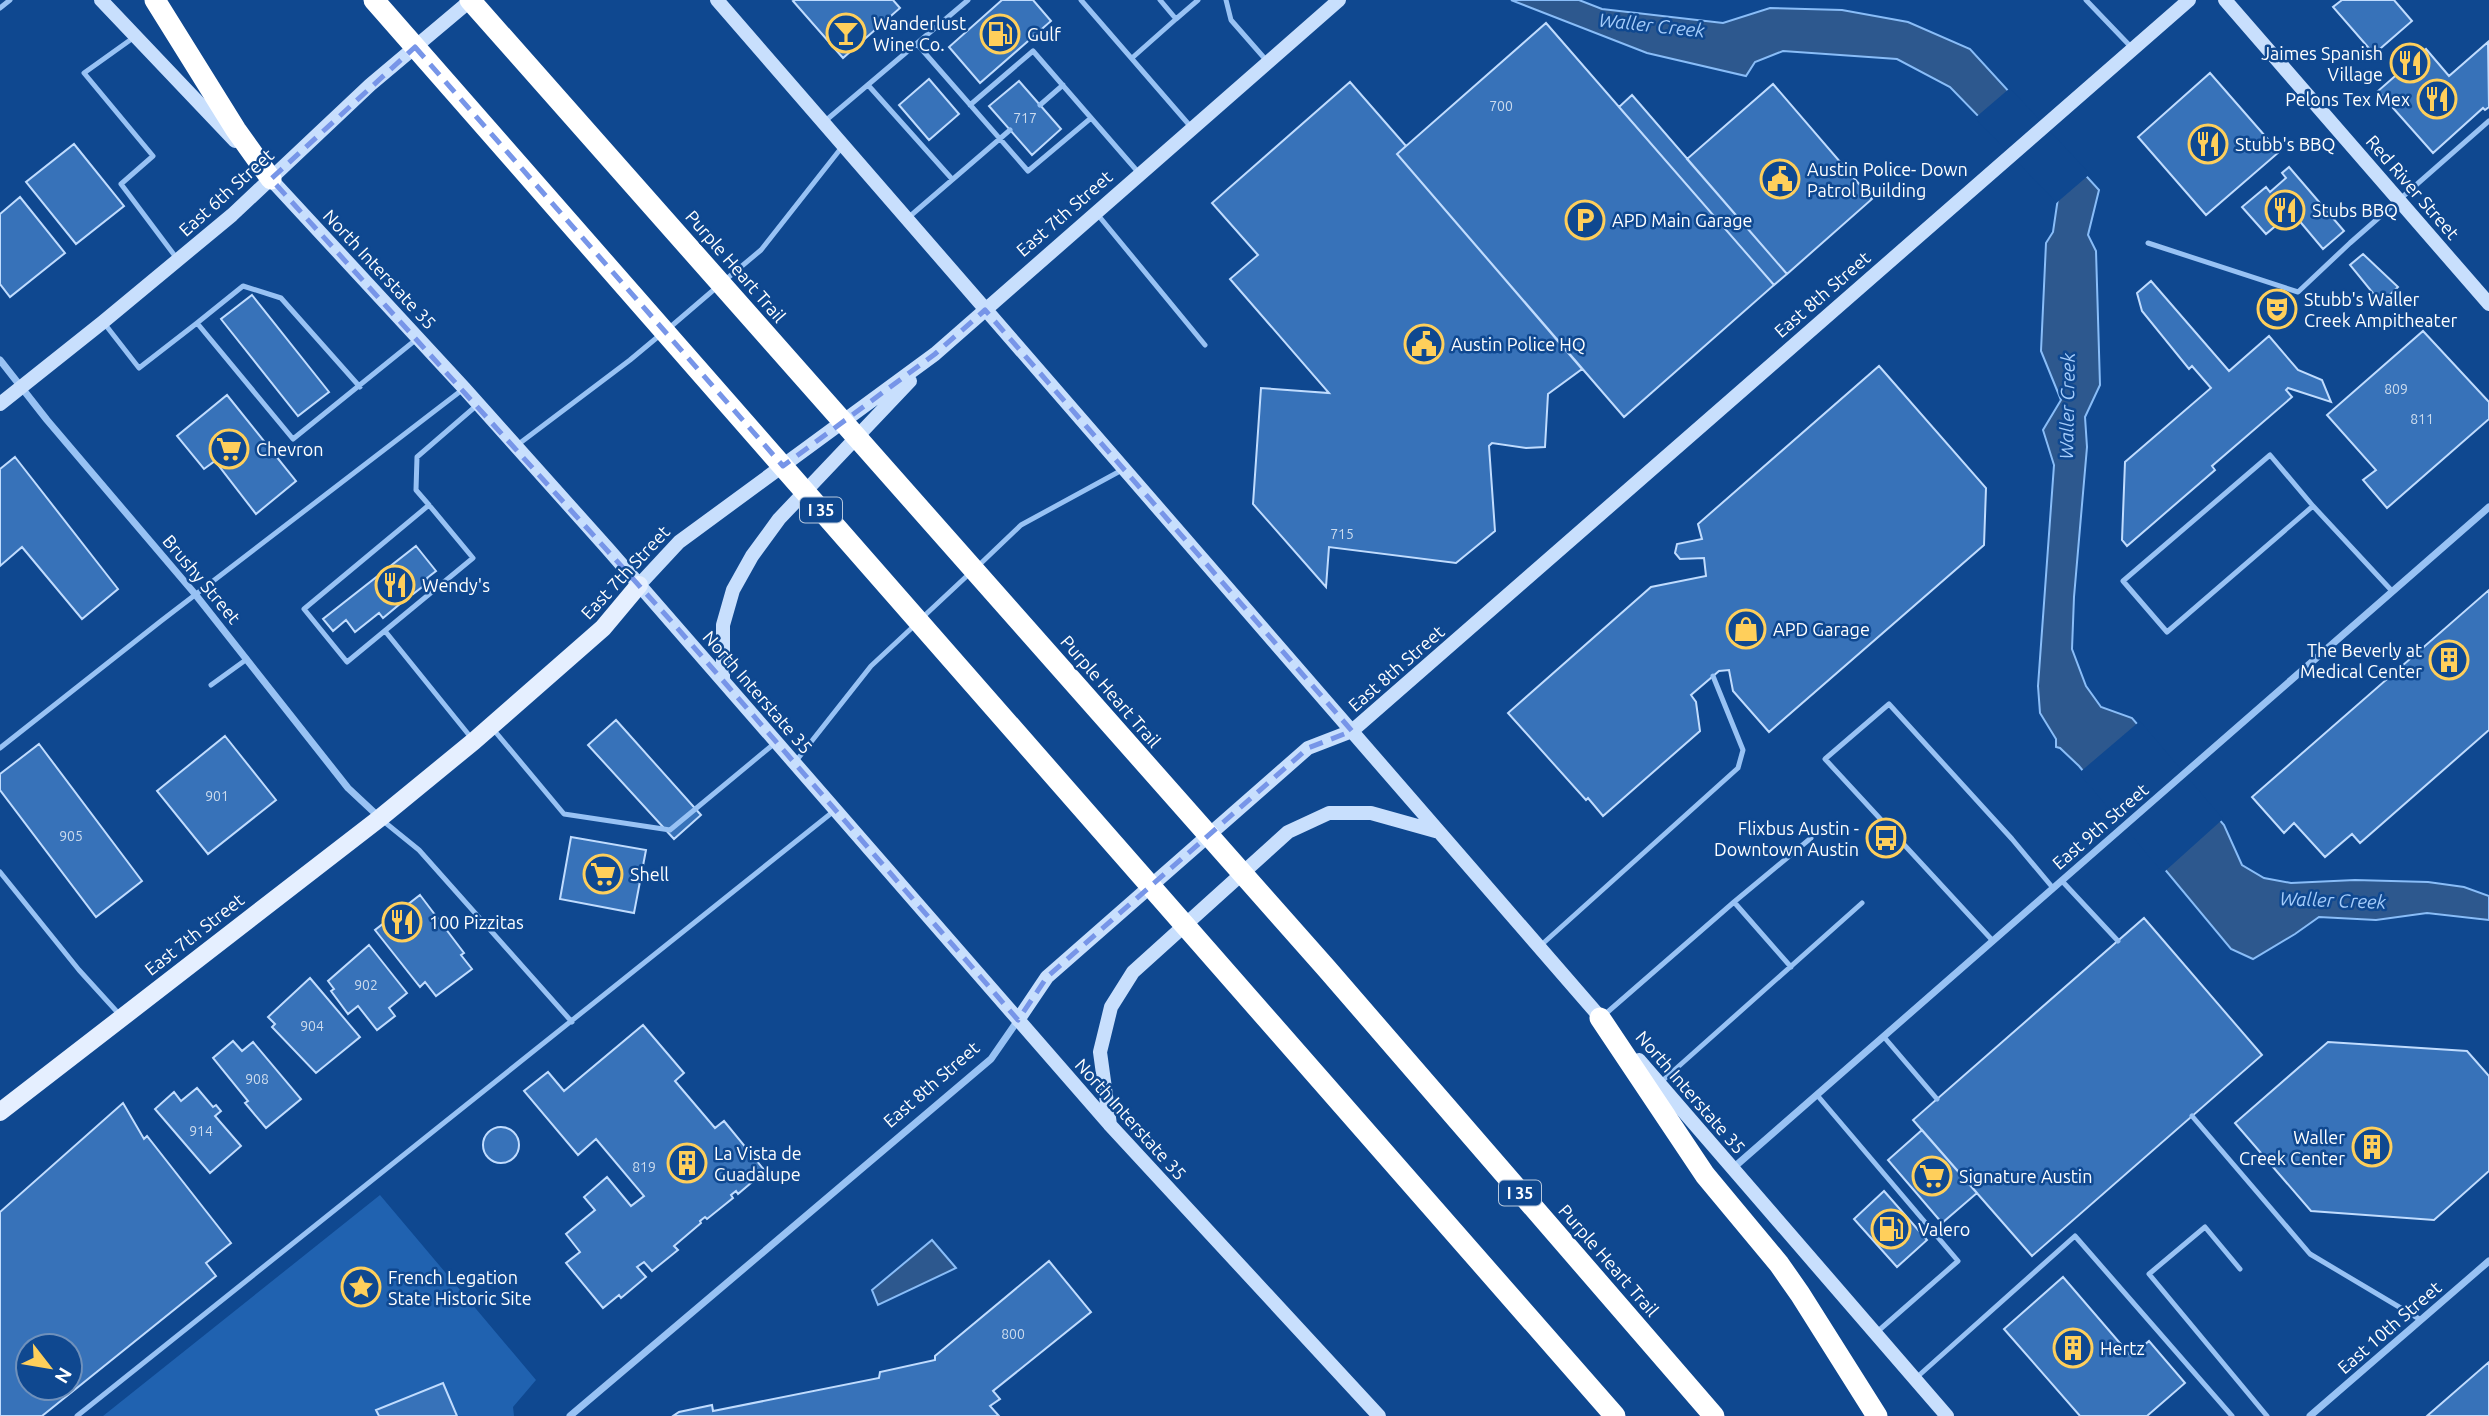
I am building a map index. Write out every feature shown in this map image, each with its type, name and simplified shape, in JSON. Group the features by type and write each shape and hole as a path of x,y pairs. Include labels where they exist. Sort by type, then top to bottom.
{"highway":[{"path":"155,0 236,130 271,179"},
{"name":"I 35","path":"374,0 1615,1416"},
{"name":"Purple Heart Trail","path":"470,0 1326,969 1714,1416"},
{"path":"1600,1018 1705,1175 1800,1294 1877,1416"}],"main road":[{"name":"North Interstate 35","path":"101,0 464,388 1110,1125 1379,1416"},
{"name":"East 6th Street","path":"0,404 178,260 271,179 370,85 470,0"},
{"name":"North Interstate 35","path":"717,0 1947,1416"},
{"name":"East 7th Street","path":"0,1112 380,818 474,741 603,628 680,542 935,354 1339,0"},
{"name":"East 8th Street","path":"1018,1020 1047,977 1308,748 1352,731 2189,0"},
{"name":"Red River Street","path":"2225,0 2489,304"},
{"path":"723,681 723,625 733,590 752,556 779,519 935,354"},
{"path":"1110,1125 1100,1052 1111,1007 1133,972 1288,832 1329,813 1371,813 1440,832"}],"street":[{"name":"Brushy Street","path":"0,360 195,594 348,788 380,818"},
{"name":"East 9th Street","path":"1732,1168 2489,507"},
{"name":"East 8th Street","path":"570,1416 991,1059 1018,1020"},
{"name":"East 10th Street","path":"2310,1416 2489,1261"}],"lane":[{"path":"0,8 10,0"},
{"path":"823,123 968,0"},
{"path":"1081,0 1192,129"},
{"path":"1160,0 1176,19"},
{"path":"1132,58 1198,0"},
{"path":"1226,0 1231,20 1268,63"},
{"path":"2086,0 2133,49"},
{"path":"135,36 84,72 153,156 121,184 178,260"},
{"path":"917,44 1028,171 1091,118"},
{"path":"970,105 1033,51 1140,174"},
{"path":"868,85 952,179"},
{"path":"1040,105 1063,85"},
{"path":"2148,243 2298,292 2489,121"},
{"path":"907,219 1010,130"},
{"path":"516,446 630,360 761,250 843,146"},
{"path":"1096,213 1205,345"},
{"path":"103,323 138,368 243,286 281,298 360,387"},
{"path":"197,323 293,439 418,338"},
{"path":"0,748 195,594 464,388"},
{"path":"429,505 304,609 347,662 472,558 429,505 416,490 417,457 478,404"},
{"path":"2313,506 2167,632 2123,581 2270,455 2392,591"},
{"path":"794,764 871,666 1021,525 1123,469"},
{"path":"385,631 474,741"},
{"path":"211,685 247,659"},
{"path":"1539,947 1738,768 1743,750 1713,676"},
{"path":"1993,941 1825,759 1889,704 2053,888"},
{"path":"492,726 564,814 670,830 776,743"},
{"path":"77,1416 834,811"},
{"path":"380,818 419,850 572,1022"},
{"path":"1600,1018 1811,838"},
{"path":"0,872 79,971 121,1016"},
{"path":"2062,881 2118,941"},
{"path":"1734,902 1791,967"},
{"path":"1659,1084 1862,903"},
{"path":"1884,1037 1937,1099"},
{"path":"1817,1095 1958,1262 1875,1333"},
{"path":"2192,1116 2310,1254 2421,1320"},
{"path":"2240,1269 2205,1227 2149,1274 2267,1416"},
{"path":"1915,1379 2076,1236 2232,1416"}],"highlighted area":[{"path":"415,47 783,466 935,354 985,310 1352,731 1308,748 1047,977 1018,1020 672,622 271,179"}],"shaded area":[{"name":"French Legation State Historic Site","path":"380,1195 536,1380 513,1407 514,1416 103,1416"}],"water":[{"name":"Waller Creek","path":"1511,0 1579,0 1602,9 1723,23 1770,8 1842,10 1908,22 1970,49 2099,190 2088,235 2096,251 2100,385 2085,417 2087,447 2072,649 2086,686 2101,707 2132,718 2224,825 2242,865 2264,878 2291,883 2355,880 2428,882 2464,887 2489,896 2489,920 2427,913 2376,920 2319,917 2253,959 2231,949 2079,766 2056,747 2056,739 2040,713 2038,686 2054,465 2043,430 2061,400 2041,351 2046,243 2053,232 2058,198 1950,87 1897,59 1783,51 1755,62 1746,76 1647,53"},
{"path":"932,1240 956,1268 878,1305 872,1290"}],"pier":[{"path":"2010,88 2090,174 2054,205 2054,200 1975,118"},
{"path":"2140,721 2223,819 2163,873 2079,773"}],"building":[{"name":"Wanderlust Wine Co.","path":"893,0 900,8 843,58 793,1"},
{"name":"Gulf","path":"1002,0 1033,0 1051,21 980,83 949,47"},
{"path":"2342,0 2394,0 2412,21 2374,54 2333,7"},
{"name":"APD Main Garage","path":"1546,23 1774,285 1624,417 1397,154"},
{"name":"Pelons Tex Mex","path":"2488,42 2489,107 2485,110 2483,108 2433,153 2378,91 2426,49 2449,76"},
{"name":"Stubb's BBQ","path":"2210,73 2279,152 2206,215 2138,137"},
{"path":"929,79 959,114 929,140 899,105"},
{"name":"Gulf","path":"1019,81 1061,129 1032,155 989,106"},
{"name":"Austin Police HQ","path":"1350,82 1406,146 1397,154 1582,369 1548,394 1545,447 1526,448 1492,443 1489,446 1495,531 1456,563 1329,547 1326,587 1253,504 1261,388 1329,393 1230,279 1258,255 1212,203"},
{"name":"Austin Police- Down Patrol Building","path":"1773,84 1872,199 1787,274 1687,159"},
{"path":"1632,95 1787,274 1774,285 1619,107"},
{"path":"74,144 124,206 76,244 26,182"},
{"name":"Stubs BBQ","path":"2289,167 2344,231 2323,249 2292,212 2266,234 2242,207 2266,187 2270,192 2286,178 2282,173"},
{"path":"20,197 65,253 10,297 0,284 0,214"},
{"path":"2363,254 2398,287 2381,303 2350,265"},
{"path":"2151,281 2229,371 2269,336 2298,370 2322,380 2331,402 2288,388 2286,390 2292,397 2212,466 2215,470 2127,546 2122,540 2125,462 2211,388 2192,366 2189,369 2142,311 2137,293"},
{"name":"Chevron","path":"252,295 329,392 298,416 221,319"},
{"path":"2423,331 2489,402 2489,419 2387,508 2363,480 2376,470 2327,415"},
{"name":"APD Garage","path":"1879,366 1986,488 1984,545 1769,732 1733,691 1729,670 1719,671 1691,695 1696,702 1700,731 1603,816 1508,713 1651,587 1706,576 1704,558 1680,559 1675,553 1677,544 1702,539 1698,524"},
{"name":"Chevron","path":"227,395 296,481 256,514 215,461 204,469 177,436"},
{"path":"15,457 118,589 82,619 22,547 0,566 0,469"},
{"name":"Wendy's","path":"416,546 436,571 427,578 430,581 413,594 409,589 397,598 401,603 383,618 379,613 355,632 346,620 333,631 323,619"},
{"name":"The Beverly at Medical Center","path":"2489,590 2489,730 2360,843 2352,834 2325,857 2294,823 2284,833 2252,797"},
{"name":"Shell","path":"616,720 701,815 674,839 588,745"},
{"path":"225,736 276,800 208,854 157,791"},
{"path":"39,744 142,881 96,917 0,790 0,774"},
{"name":"Shell","path":"571,837 646,850 634,913 560,899"},
{"path":"420,895 464,953 461,955 472,969 436,996 425,982 420,987 375,930"},
{"path":"2144,918 2262,1055 2032,1256 1913,1120"},
{"path":"369,945 407,993 389,1008 395,1016 377,1030 358,1006 348,1014 331,991 334,989 328,981"},
{"path":"310,978 360,1037 316,1073 272,1027 275,1024 268,1017"},
{"name":"La Vista de Guadalupe","path":"643,1025 684,1073 675,1081 715,1128 724,1121 765,1171 738,1194 736,1191 731,1195 733,1198 707,1219 705,1217 700,1221 701,1223 674,1246 678,1250 652,1271 644,1262 637,1267 646,1277 621,1298 619,1295 603,1308 566,1263 580,1252 566,1234 595,1210 584,1197 607,1177 631,1206 644,1196 596,1139 578,1155 524,1091 548,1072 564,1091"},
{"path":"233,1041 242,1051 253,1042 301,1099 266,1128 213,1058"},
{"name":"Waller Creek Center","path":"2328,1042 2467,1051 2489,1076 2489,1171 2434,1220 2311,1211 2235,1123"},
{"path":"197,1088 213,1107 216,1105 221,1111 215,1116 241,1146 210,1173 155,1109 174,1092 181,1101"},
{"path":"123,1103 144,1139 147,1136 231,1243 206,1263 216,1276 84,1382 84,1332 14,1332 14,1402 59,1402 42,1416 0,1416 0,1212"},
{"path":"501,1127 513,1133 519,1145 513,1157 501,1163 489,1157 483,1145 489,1133"},
{"name":"Signature Austin","path":"1922,1130 1977,1193 1942,1223 1888,1160"},
{"name":"Valero","path":"1884,1191 1927,1240 1897,1267 1854,1219"},
{"path":"1049,1261 1091,1312 993,1391 1000,1399 990,1406 999,1416 673,1416 679,1412 712,1405 713,1411 879,1378 880,1372 935,1360 935,1356"},
{"name":"Hertz","path":"2063,1277 2131,1356 2149,1341 2185,1383 2147,1416 2080,1416 2004,1329"},
{"path":"2489,1362 2489,1416 2427,1416"},
{"path":"443,1383 457,1416 379,1416 376,1410"}],"place":[{"name":"Wanderlust Wine Co.","path":"846,33"},
{"name":"Gulf","path":"1000,34"},
{"name":"Jaimes Spanish Village","path":"2410,63"},
{"name":"Pelons Tex Mex","path":"2437,99"},
{"name":"Stubb's BBQ","path":"2208,144"},
{"name":"Austin Police- Down Patrol Building","path":"1780,179"},
{"name":"Stubs BBQ","path":"2285,210"},
{"name":"APD Main Garage","path":"1585,220"},
{"name":"Stubb's Waller Creek Ampitheater","path":"2277,309"},
{"name":"Austin Police HQ","path":"1424,344"},
{"name":"Chevron","path":"229,449"},
{"name":"Wendy's","path":"395,585"},
{"name":"APD Garage","path":"1746,629"},
{"name":"The Beverly at Medical Center","path":"2449,660"},
{"name":"Flixbus Austin - Downtown Austin","path":"1886,838"},
{"name":"Shell","path":"603,874"},
{"name":"100 Pizzitas","path":"402,922"},
{"name":"Waller Creek Center","path":"2372,1147"},
{"name":"La Vista de Guadalupe","path":"687,1163"},
{"name":"Signature Austin","path":"1932,1176"},
{"name":"Valero","path":"1891,1229"},
{"name":"French Legation State Historic Site","path":"361,1287"},
{"name":"Hertz","path":"2073,1348"}]}
